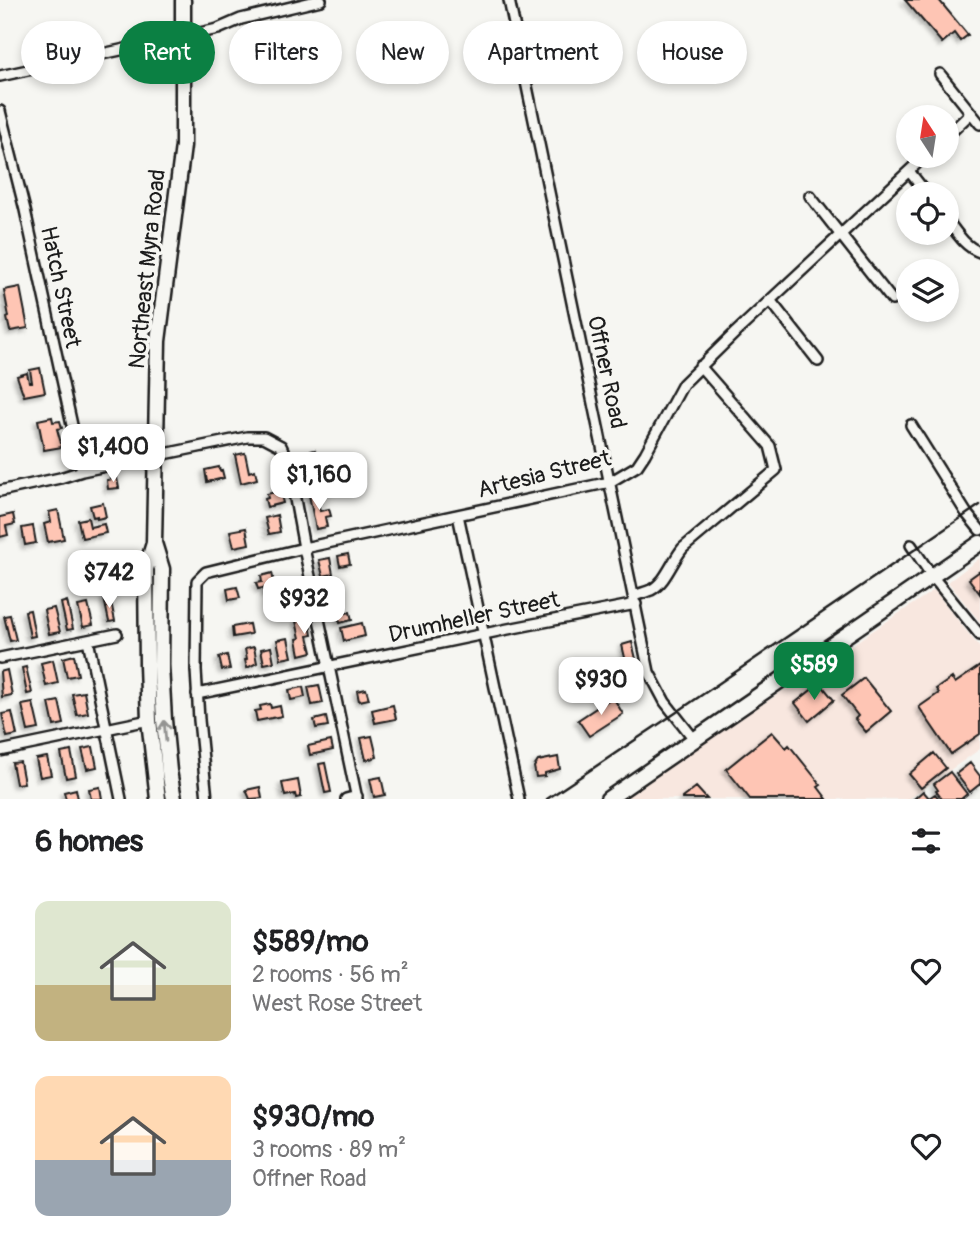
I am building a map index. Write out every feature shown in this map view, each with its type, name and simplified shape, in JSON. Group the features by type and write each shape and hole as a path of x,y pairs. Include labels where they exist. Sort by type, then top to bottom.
{"main road":[{"name":"Northeast Myra Road","path":"183,0 183,21"},
{"name":"Northeast Myra Road","path":"158,799 149,720 146,569 154,543 158,341 183,146 183,84"},
{"name":"Northeast Myra Road","path":"154,543 162,569 164,720 174,799"},
{"path":"608,799 980,543"}],"street":[{"path":"215,30 241,19 321,0"},
{"name":"Offner Road","path":"509,0 649,672 665,702 694,739"},
{"path":"0,76 119,51"},
{"path":"940,74 980,124"},
{"name":"Hatch Street","path":"0,111 82,471"},
{"path":"959,124 971,113"},
{"name":"Artesia Street","path":"197,694 197,581 206,572 304,548 610,482 637,466 683,384 912,168"},
{"path":"909,171 918,182"},
{"path":"810,196 892,300"},
{"path":"959,236 965,244 980,252"},
{"path":"771,300 817,361"},
{"name":"Drumheller Street","path":"197,694 635,600 653,589 663,580 683,548 776,470 770,446 701,366"},
{"path":"911,425 980,530"},
{"path":"0,491 247,437 264,437 281,446 288,461 357,798 346,799"},
{"path":"458,515 519,799"},
{"path":"911,545 932,576 980,635"},
{"path":"0,657 117,634"},
{"path":"88,640 121,799"},
{"path":"197,694 207,799"},
{"path":"0,751 149,720"}],"shaded area":[{"path":"980,558 980,622 948,582"},
{"path":"934,590 980,648 980,749 909,799 624,799 700,746"}],"building":[{"path":"905,0 939,0 968,35 960,41 954,33 942,43"},
{"path":"20,287 28,328 10,331 4,290"},
{"path":"40,368 45,392 24,396 17,376 27,373 29,382 32,382 30,370"},
{"path":"52,417 53,422 60,421 62,428 57,429 62,447 44,450 38,420"},
{"path":"315,450 319,471 308,474 303,453"},
{"path":"245,453 249,472 255,470 257,479 241,483 235,455"},
{"path":"219,467 224,478 207,482 205,470"},
{"path":"117,478 119,488 108,489 107,480"},
{"path":"280,491 283,503 267,507 267,494"},
{"path":"320,493 320,511 329,509 331,516 325,517 327,527 316,529 309,495"},
{"path":"103,503 106,517 93,517 90,506"},
{"path":"58,510 64,539 48,542 44,524 51,522 49,512"},
{"path":"13,514 15,524 6,526 8,535 0,537 0,517"},
{"path":"277,515 280,532 269,534 265,518"},
{"path":"88,518 90,527 104,524 106,533 82,538 78,520"},
{"path":"33,526 36,543 25,545 22,528"},
{"path":"246,528 249,544 234,547 230,531"},
{"path":"348,554 350,564 340,566 338,556"},
{"path":"330,558 333,574 323,576 319,560"},
{"path":"121,566 122,573 118,574 120,585 95,590 92,579 108,573 107,568"},
{"path":"980,571 980,594 969,579"},
{"path":"272,573 276,592 265,594 263,588 258,589 256,583 262,582 261,576"},
{"path":"338,582 340,593 327,596 325,585"},
{"path":"237,587 240,598 229,600 227,589"},
{"path":"286,588 288,597 278,599 276,590"},
{"path":"110,597 115,621 109,622 104,598"},
{"path":"67,601 73,629 67,630 61,603"},
{"path":"88,604 93,625 83,627 78,606"},
{"path":"54,608 60,632 49,634 44,610"},
{"path":"30,610 35,636 30,637 25,611"},
{"path":"350,612 352,620 340,623 338,615"},
{"path":"10,615 16,640 10,641 4,616"},
{"path":"309,619 312,635 308,636 312,652 300,655 296,621"},
{"path":"362,623 365,636 344,641 341,628"},
{"path":"249,624 251,634 233,637 232,627"},
{"path":"288,638 292,657 281,659 277,640"},
{"path":"632,642 636,659 626,662 622,645"},
{"path":"254,647 257,663 247,668 245,649"},
{"path":"271,647 274,662 264,664 261,649"},
{"path":"74,655 78,675 67,677 63,658"},
{"path":"227,655 230,669 222,670 219,657"},
{"path":"53,660 58,683 46,686 41,663"},
{"path":"980,666 980,734 951,754 919,707 939,693 936,689 952,678 955,683"},
{"path":"26,667 32,693 27,694 22,668"},
{"path":"7,670 12,695 2,697 0,672"},
{"path":"864,678 891,711 866,732 855,719 858,716 842,695"},
{"path":"820,683 834,700 809,721 795,703"},
{"path":"319,685 323,703 312,705 308,687"},
{"path":"303,687 305,697 291,700 289,690"},
{"path":"366,689 369,699 359,701 357,691"},
{"path":"84,692 88,713 77,715 72,694"},
{"path":"613,697 623,714 589,736 578,720"},
{"path":"59,701 64,724 54,726 49,703"},
{"path":"33,703 39,729 28,731 22,705"},
{"path":"270,704 271,708 280,706 282,716 257,721 255,711 261,710 260,706"},
{"path":"393,705 396,719 375,723 372,710"},
{"path":"12,712 17,735 7,737 2,714"},
{"path":"326,717 328,726 316,728 314,720"},
{"path":"772,732 786,748 789,745 821,785 818,787 827,799 750,799 726,769"},
{"path":"372,736 377,757 366,760 361,738"},
{"path":"331,741 333,750 310,755 308,746"},
{"path":"93,747 97,767 87,769 82,749"},
{"path":"71,751 76,776 66,778 61,753"},
{"path":"934,753 946,768 921,788 909,774"},
{"path":"47,757 51,775 40,777 36,759"},
{"path":"558,757 560,769 536,777 534,767 538,761"},
{"path":"20,762 24,783 16,784 12,763"},
{"path":"325,763 331,792 325,793 319,764"},
{"path":"970,763 980,776 980,784 970,792 956,774"},
{"path":"950,772 967,794 961,799 942,799 936,791 938,790 934,784"},
{"path":"381,777 385,795 374,797 370,779"},
{"path":"298,780 301,797 296,798 295,794 285,796 282,783"},
{"path":"100,787 102,799 91,799 89,789"},
{"path":"260,787 262,798 250,799 246,790"},
{"path":"696,787 707,799 682,799 682,798"},
{"path":"76,789 78,799 66,799 64,792"},
{"path":"923,791 929,798 935,794 939,799 914,799"}],"railway":[{"path":"547,799 980,505"}]}
